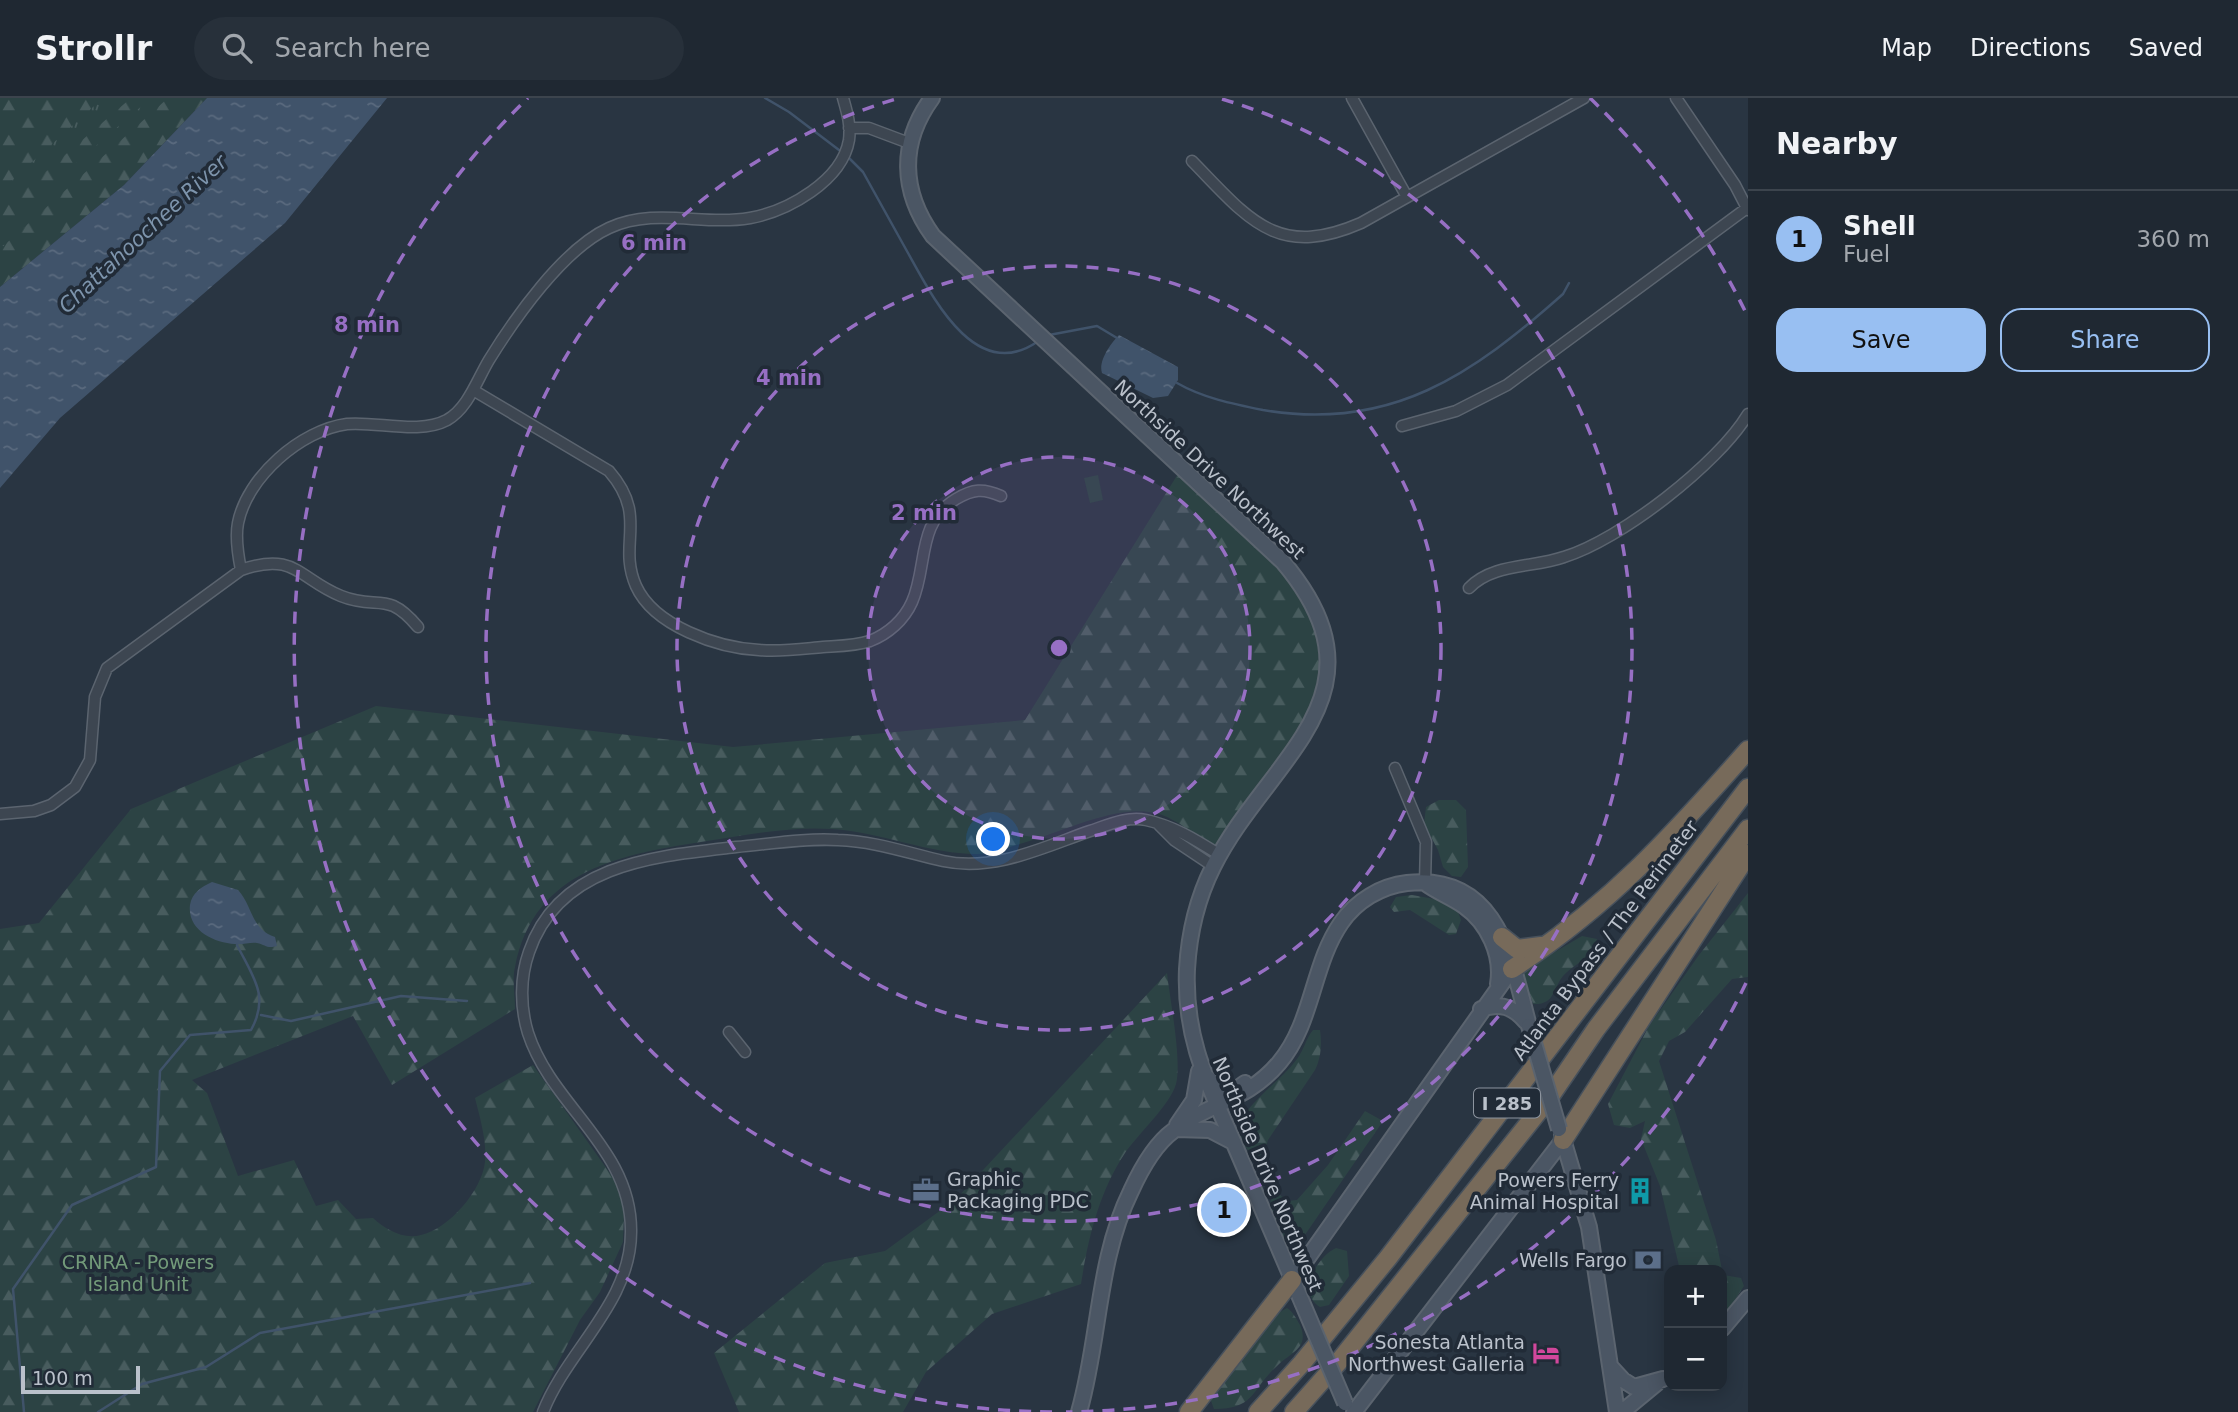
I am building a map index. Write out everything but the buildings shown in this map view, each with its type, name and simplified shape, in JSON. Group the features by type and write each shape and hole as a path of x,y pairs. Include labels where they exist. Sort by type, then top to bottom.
{"highway":[{"path":"1513,969 1554,941 1641,868 1748,750"},
{"name":"Atlanta Bypass / The Perimeter","path":"1258,1412 1388,1258 1748,788"},
{"name":"I 285","path":"1294,1412 1333,1368 1549,1098 1596,1029 1748,830"},
{"path":"1561,1134 1748,854"},
{"path":"1502,937 1522,950 1554,941"},
{"path":"1189,1412 1292,1280"}],"street":[{"path":"241,570 237,531 243,507 259,482 294,446 319,432 345,425 438,424 456,414 492,355 557,267 585,242 610,227 637,219 673,216 721,220 751,218 776,210 803,196 838,167 847,149 849,128 843,98"},
{"path":"849,128 869,128 909,143 922,112 932,98"},
{"path":"1352,98 1407,197"},
{"path":"1192,161 1250,219 1270,230 1292,237 1316,238 1338,233 1407,197 1584,98"},
{"path":"1402,426 1456,411 1507,385 1748,209 1735,185 1676,98"},
{"name":"Northside Drive Northwest","path":"909,143 907,168 910,194 920,218 933,236 1283,562 1301,584 1314,607 1323,633 1326,660 1324,687 1317,715 1296,751 1216,861 1197,906 1188,947 1187,998 1199,1066 1349,1409"},
{"path":"472,390 608,470 622,489 629,508 632,525 631,567 644,600 658,613 684,628 739,648 774,651 856,645 883,634 900,620 912,601 924,542 937,516 951,502 973,491 989,491 1001,496"},
{"path":"1469,588 1489,572 1564,558 1617,534 1719,450 1748,414"},
{"path":"0,814 34,811 51,805 75,787 90,760 95,697 107,668 241,570 266,564 290,566 342,597 395,604 418,627"},
{"path":"1395,768 1426,842 1424,883"},
{"path":"543,1412 554,1388 617,1290 627,1264 631,1235 628,1200 617,1166 546,1070 524,1018 522,985 527,958 537,932 554,908 573,890 596,876 673,855 806,840 883,845 946,862 981,864 1016,857 1134,819 1181,830 1216,861"},
{"path":"1424,883 1464,906 1480,922 1497,957 1498,986"},
{"path":"1174,1130 1218,1108 1262,1081 1294,1041 1334,936 1350,912 1367,897 1385,888 1424,883 1447,884 1477,901 1489,914 1502,937 1513,969 1589,1227 1620,1412 1664,1378"},
{"path":"1292,1280 1481,1009 1513,969"},
{"path":"1481,1009 1497,1005 1510,1007 1530,1026"},
{"path":"729,1032 745,1052"},
{"path":"1199,1066 1221,1092 1234,1091 1253,1078 1283,1042 1294,1041"},
{"path":"1079,1412 1117,1223 1145,1165 1194,1100 1199,1066"},
{"path":"1174,1130 1210,1130 1233,1142"},
{"path":"1349,1409 1561,1134"},
{"path":"1723,1328 1748,1298"},
{"path":"1611,1365 1623,1380 1634,1387 1664,1377"}],"green space":[{"path":"0,98 207,98 0,287"},
{"path":"0,98 103,98 0,191"},
{"path":"131,98 151,98 0,229 0,211"},
{"path":"168,98 207,98 124,185 0,287 0,249"},
{"name":"CRNRA - Powers Island Unit","path":"1186,461 1310,584 1331,635 1330,682 1218,852 1172,819 1140,811 1089,820 983,854 941,851 869,834 816,828 753,834 645,852 615,860 562,887 541,907 525,934 514,972 515,1009 392,1085 353,1016 192,1080 207,1093 238,1176 294,1160 316,1206 338,1200 356,1219 373,1218 395,1232 414,1236 432,1231 453,1217 471,1196 483,1173 485,1146 475,1098 533,1065 619,1186 624,1213 623,1242 600,1292 580,1320 533,1412 0,1412 0,929 39,923 131,809 376,706 733,747 1025,720"},
{"path":"1098,475 1103,500 1090,503 1084,478"},
{"path":"1439,800 1456,800 1466,810 1468,867 1461,877 1452,876 1443,867 1438,850 1424,824 1426,807"},
{"path":"1748,893 1748,977 1732,979 1685,1032 1669,1041 1659,1061 1716,1240 1721,1265 1679,1265 1660,1186 1641,1139 1645,1121 1630,1128 1614,1125 1608,1104 1649,1026 1699,955"},
{"path":"1412,895 1440,900 1457,909 1461,920 1456,934 1449,935 1410,910 1394,912 1390,907 1396,897"},
{"path":"1582,936 1597,939 1594,951 1563,976 1549,999 1533,1004 1523,974 1526,969"},
{"path":"1167,973 1177,1046 1176,1084 1161,1110 1125,1153 1108,1184 1091,1233 1081,1284 992,1314 926,1372 903,1412 739,1412 714,1353 825,1263 885,1251 956,1199"},
{"path":"1313,1030 1320,1030 1321,1040 1320,1056 1315,1070 1268,1140 1263,1157 1252,1156 1242,1142 1239,1124 1251,1106 1297,1059"},
{"path":"1365,1111 1383,1121 1298,1245 1289,1248 1270,1210 1271,1195 1277,1193 1288,1201 1297,1200 1328,1165"},
{"path":"1336,1248 1347,1251 1349,1276 1329,1305 1320,1307 1310,1293 1312,1275 1323,1258"},
{"path":"1727,1276 1741,1278 1744,1286 1727,1312"},
{"path":"1287,1308 1300,1325 1303,1339 1301,1344 1269,1374 1246,1401 1238,1406 1214,1409 1210,1398 1271,1317"}],"water":[{"name":"Chattahoochee River","path":"207,98 387,98 285,223 60,418 0,488 0,287 124,185"},
{"path":"1119,335 1178,367 1178,380 1168,396 1153,398 1102,373 1104,358"},
{"path":"212,882 238,890 261,929 275,937 277,946 227,943 211,938 197,928 190,914 191,901 198,891"}],"waterway":[{"path":"765,98 789,112 839,150"},
{"path":"848,157 863,172 930,291 958,329 975,344 994,352 1015,352 1037,342"},
{"path":"1177,383 1197,393 1229,403 1309,415 1351,412 1390,404 1427,390 1462,372 1530,323 1563,294 1569,283"},
{"path":"1049,335 1097,326 1117,338"},
{"path":"24,1412 13,1289 72,1205 156,1167 160,1071 190,1035 251,1030 257,1018 259,997 253,977 237,945"},
{"path":"261,1015 291,1021 401,996 467,1001"},
{"path":"98,1412 142,1384 206,1367 260,1333 530,1283"}],"place":[{"name":"Graphic Packaging PDC","path":"926,1190"},
{"name":"Powers Ferry Animal Hospital","path":"1640,1191"},
{"name":"Shell","path":"1224,1210"},
{"name":"Wells Fargo","path":"1648,1260"},
{"name":"Sonesta Atlanta Northwest Galleria","path":"1546,1353"}]}
